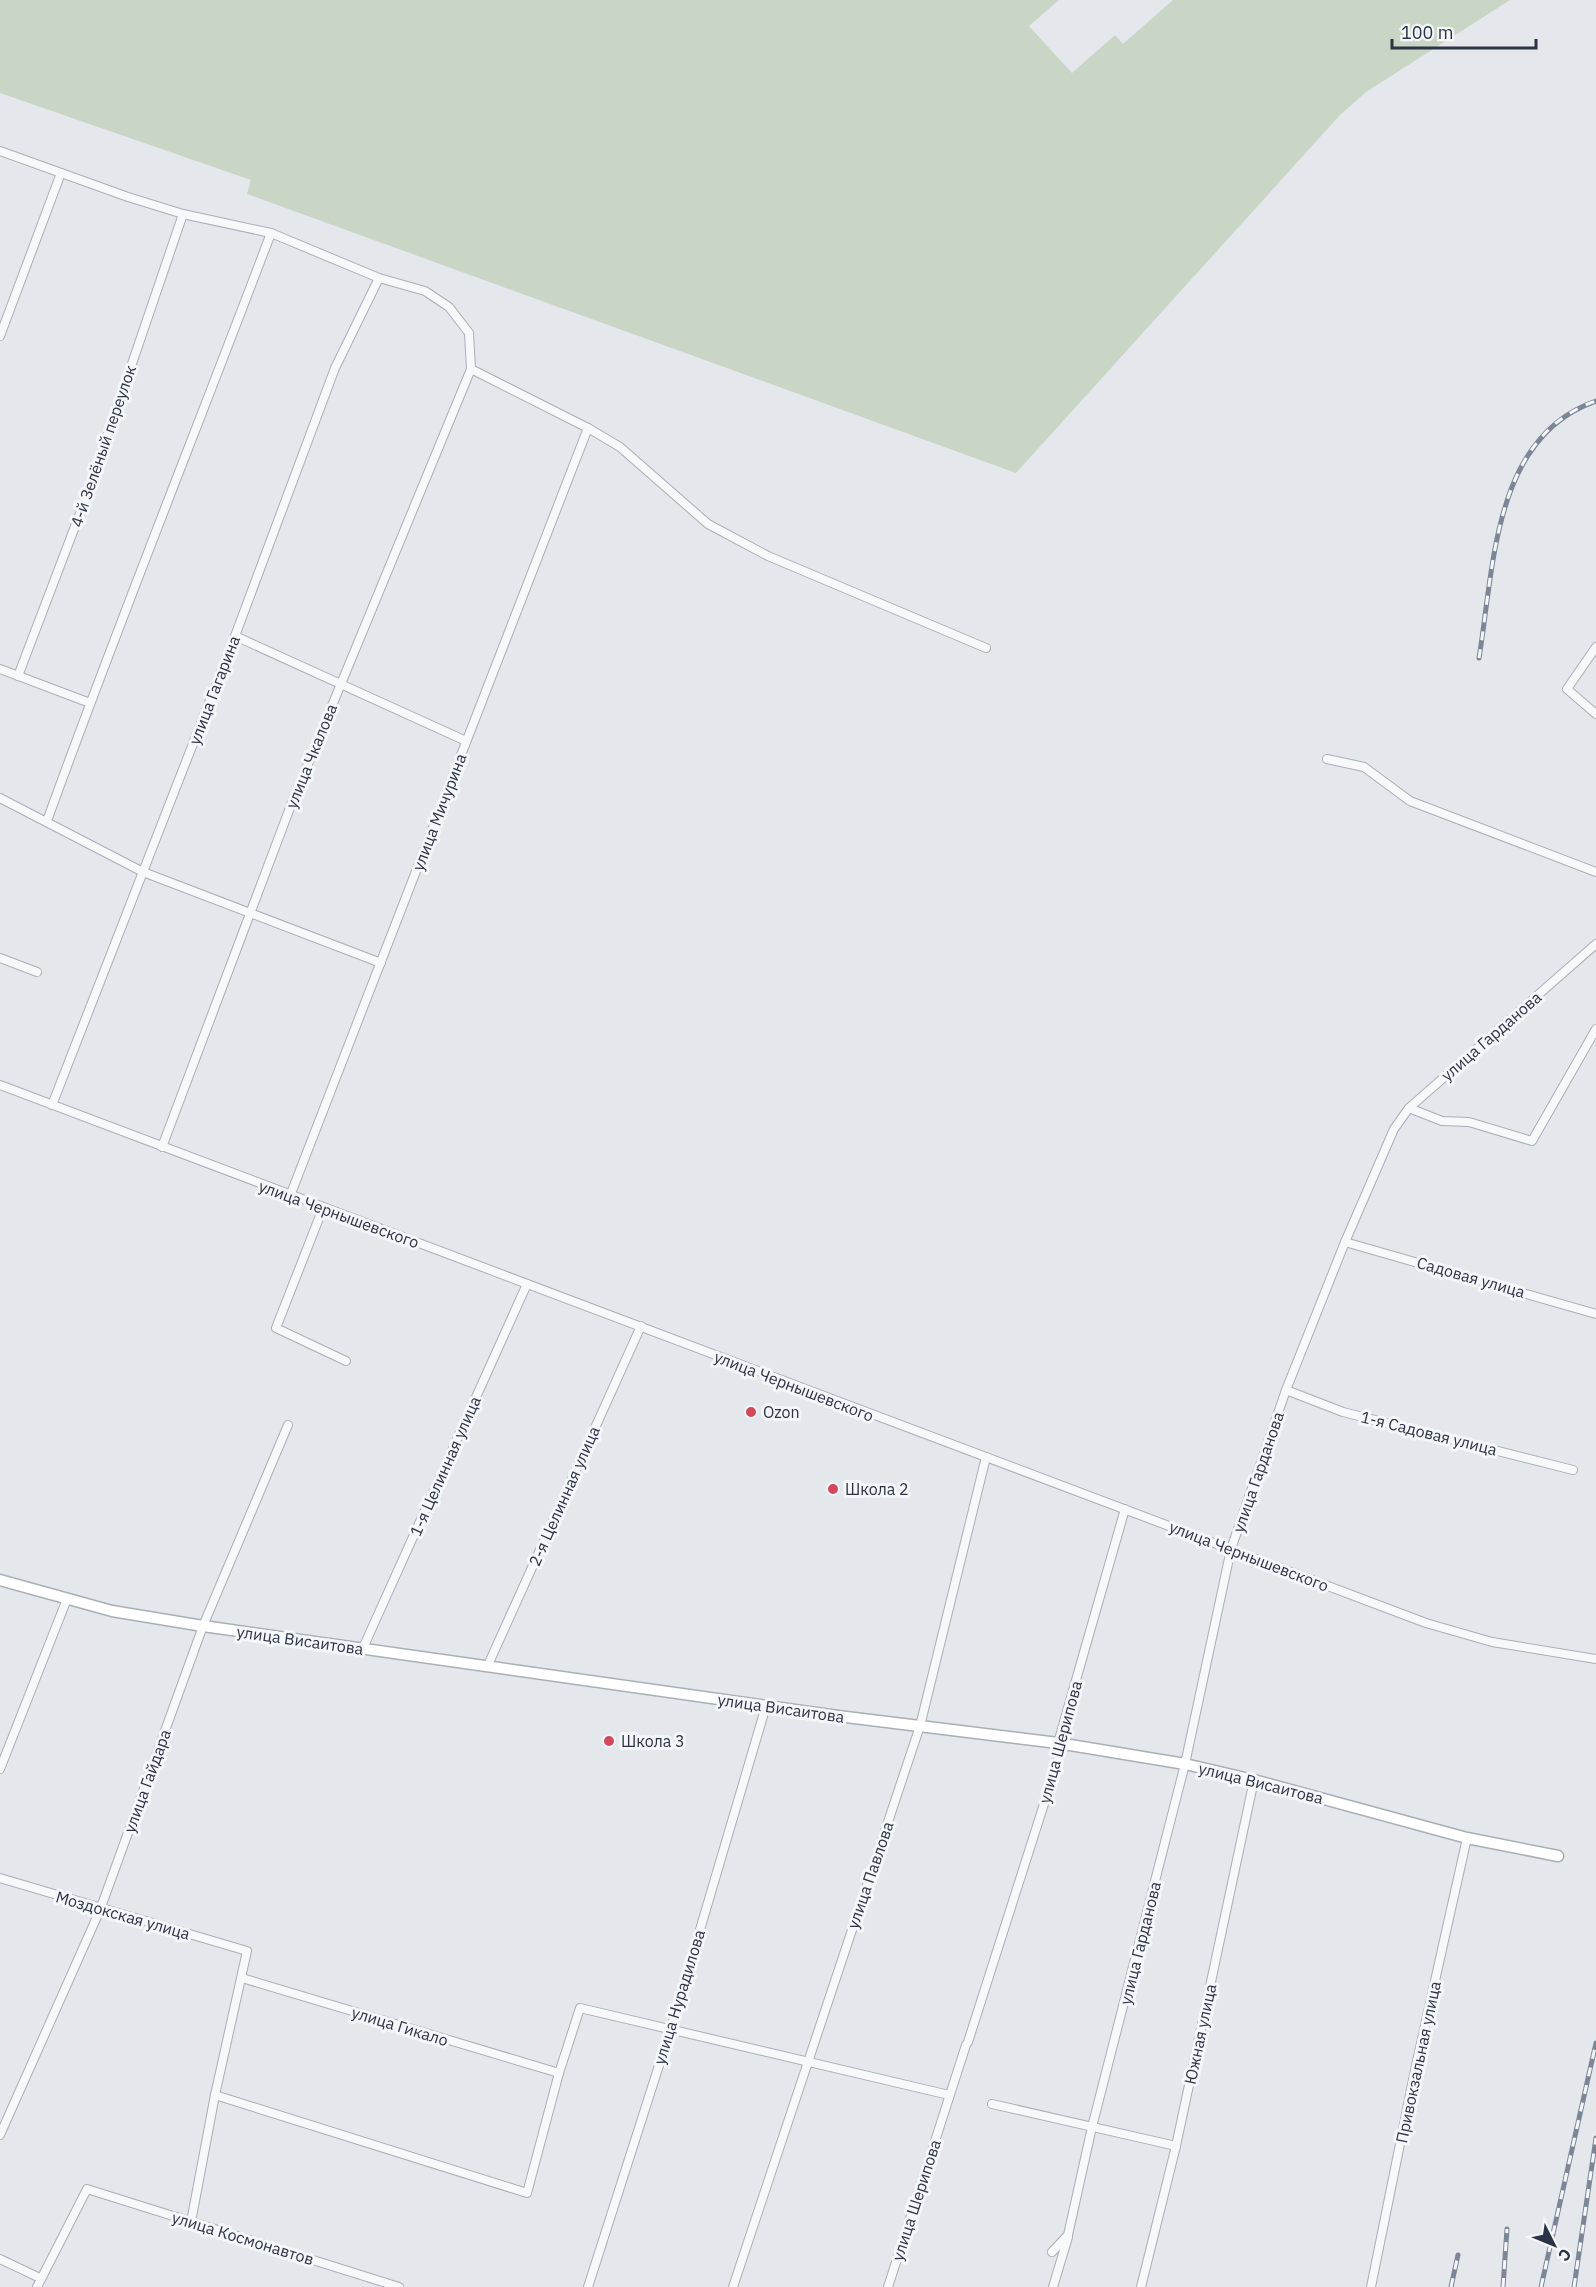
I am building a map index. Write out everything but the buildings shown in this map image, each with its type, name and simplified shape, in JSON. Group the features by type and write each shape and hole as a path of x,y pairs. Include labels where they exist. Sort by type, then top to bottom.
{"street":[{"path":"0,151 183,214 272,233 379,278 425,291 449,307 469,333 471,369 588,428 620,447 708,524 768,556 986,648"},
{"path":"0,336 61,173"},
{"name":"4-й Зелёный переулок","path":"18,676 90,488 183,214"},
{"path":"47,821 90,703 132,601 272,233"},
{"name":"улица Гагарина","path":"52,1105 235,636 335,368 379,278"},
{"name":"улица Чкалова","path":"162,1147 339,684 471,369"},
{"name":"улица Мичурина","path":"290,1196 588,428"},
{"path":"235,636 466,741"},
{"path":"1596,647 1567,689 1596,714"},
{"path":"0,669 90,703"},
{"path":"1327,759 1364,767 1410,801 1596,873"},
{"path":"0,798 143,872 381,963"},
{"name":"улица Гарданова","path":"1053,2287 1068,2235 1092,2127 1185,1764 1231,1549 1287,1390 1345,1242 1394,1129 1409,1108 1592,953 1596,944"},
{"path":"0,958 37,972"},
{"path":"1409,1108 1442,1121 1469,1122 1532,1141 1596,1029"},
{"name":"улица Чернышевского","path":"0,1085 1426,1623 1492,1642 1596,1659"},
{"path":"323,1208 276,1328 346,1361"},
{"name":"Садовая улица","path":"1345,1242 1596,1314"},
{"name":"1-я Целинная улица","path":"363,1648 527,1284"},
{"name":"2-я Целинная улица","path":"488,1665 641,1326"},
{"name":"1-я Садовая улица","path":"1287,1390 1344,1412 1573,1470"},
{"name":"улица Гайдара","path":"0,2135 100,1910 203,1626 288,1425"},
{"name":"улица Павлова","path":"733,2287 920,1726 986,1457"},
{"name":"улица Шерипова","path":"888,2287 1059,1757 1058,1743 1125,1509"},
{"name":"улица Висаитова","path":"0,1580 112,1611 203,1626 766,1706 1058,1743 1185,1764 1254,1780 1467,1838 1558,1856"},
{"path":"0,1768 67,1599"},
{"name":"улица Нурадилова","path":"588,2287 671,2028 766,1706"},
{"name":"Южная улица","path":"1141,2287 1176,2146 1254,1780"},
{"name":"Привокзальная улица","path":"1371,2287 1415,2070 1467,1838"},
{"name":"Моздокская улица","path":"0,1878 100,1910 247,1951 242,1978"},
{"path":"191,2222 215,2095 242,1978"},
{"name":"улица Гикало","path":"242,1978 559,2073"},
{"path":"215,2095 527,2193 559,2073 580,2008 949,2095"},
{"path":"992,2104 1176,2146"},
{"name":"улица Космонавтов","path":"40,2278 87,2189 399,2287"},
{"path":"1052,2252 1068,2235"},
{"path":"0,2259 40,2278 37,2287"}],"green space":[{"path":"0,0 1059,0 1029,26 1072,73 1115,35 1123,44 1173,0 1510,0 1366,92 1340,115 1016,473 247,194 251,180 0,93"}],"railway":[{"path":"1479,658 1495,546 1504,509 1518,474 1536,443 1562,418 1596,401"},
{"path":"1541,2287 1596,2043"},
{"path":"1574,2287 1596,2138"},
{"path":"1503,2287 1507,2229"},
{"path":"1451,2287 1458,2255"}],"place":[{"name":"Ozon","path":"751,1412"},
{"name":"Школа 2","path":"833,1489"},
{"name":"Школа 3","path":"609,1741"}]}
